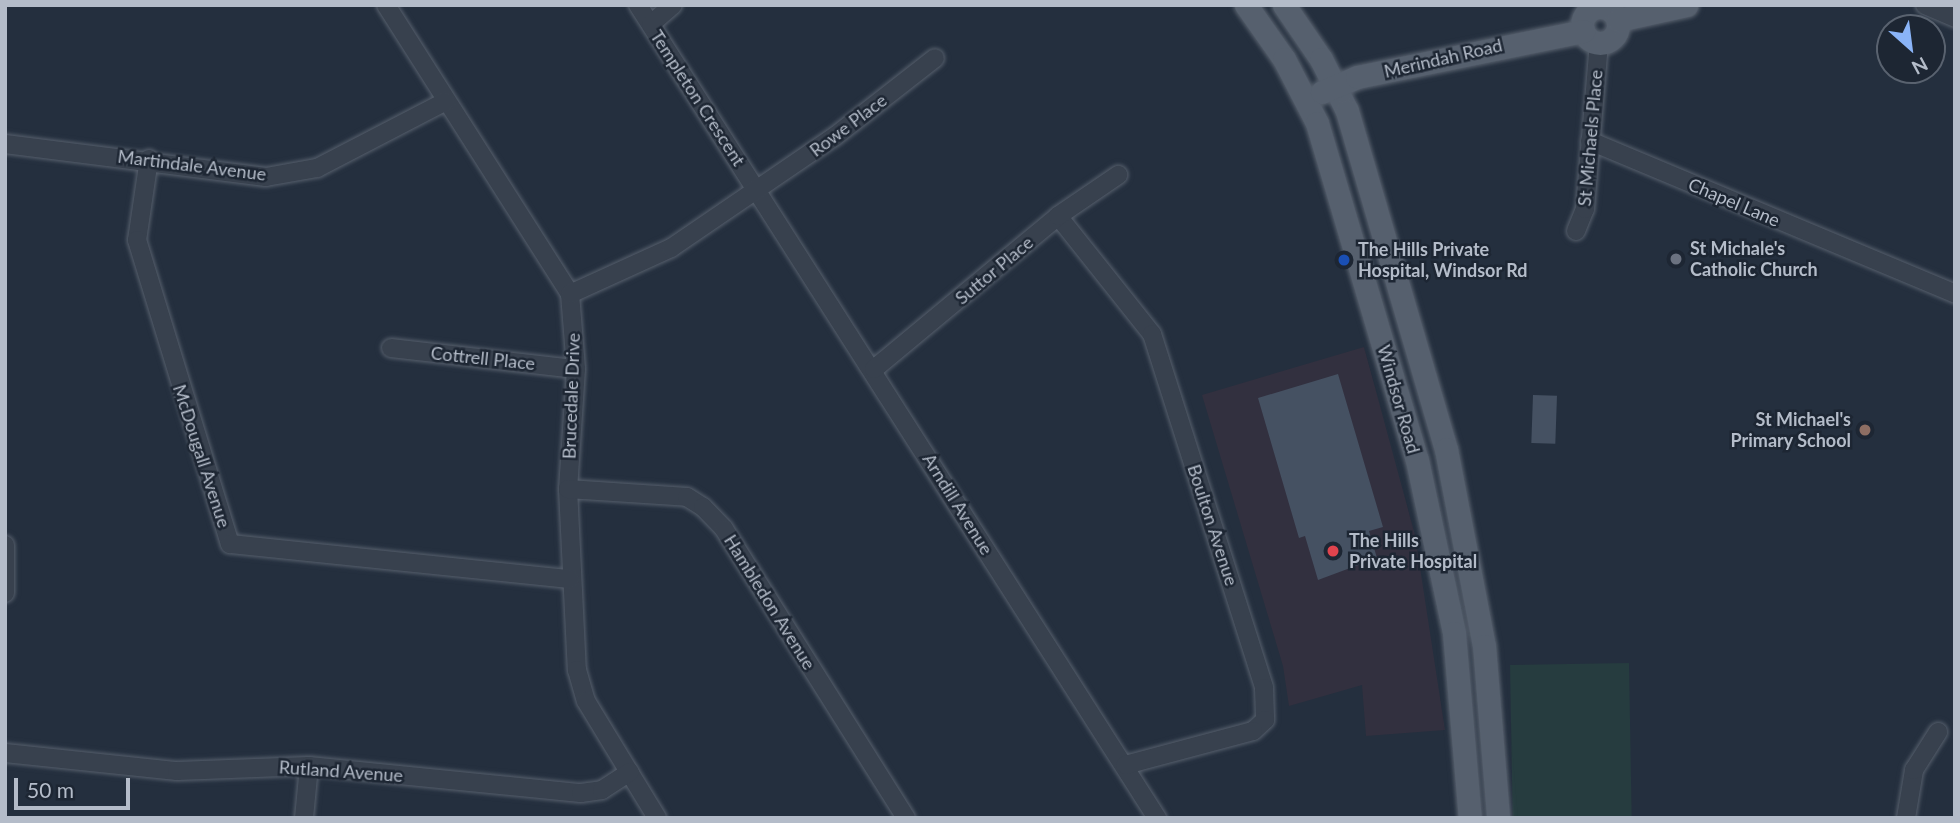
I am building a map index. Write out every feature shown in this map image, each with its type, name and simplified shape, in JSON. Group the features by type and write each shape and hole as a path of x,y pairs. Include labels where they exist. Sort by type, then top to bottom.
{"main road":[{"name":"Windsor Road","path":"1246,5 1306,98 1340,195 1417,460 1456,652 1470,818"},
{"name":"Windsor Road","path":"1284,5 1335,86 1360,155 1442,436 1473,576 1497,778 1499,818"},
{"path":"1591,37 1612,39 1607,11 1686,5"},
{"name":"Merindah Road","path":"1306,98 1357,78 1591,37"},
{"path":"1473,576 1464,639 1456,652 1472,682 1485,761 1497,778"}],"street":[{"name":"Brucedale Drive","path":"386,5 570,295 576,369 568,489 570,579 580,681 586,701 657,818"},
{"name":"Templeton Crescent","path":"638,5 758,191"},
{"path":"650,24 673,5"},
{"path":"1925,5 1955,18"},
{"name":"St Michaels Place","path":"1576,231 1585,209 1590,141 1591,37"},
{"name":"Rowe Place","path":"570,295 671,248 758,191 935,58"},
{"name":"Martindale Avenue","path":"5,144 149,159 266,177 317,168 446,101"},
{"name":"Chapel Lane","path":"1590,141 1955,294"},
{"name":"McDougall Avenue","path":"149,159 137,240 230,544 570,579"},
{"name":"Suttor Place","path":"874,369 1058,216 1118,175"},
{"name":"Arndill Avenue","path":"758,191 874,369 1157,818"},
{"name":"Boulton Avenue","path":"1058,216 1152,334 1264,688 1265,720 1253,730 1125,765"},
{"name":"Cottrell Place","path":"391,348 576,369"},
{"name":"Hambledon Avenue","path":"568,489 687,497 704,507 724,529 906,818"},
{"path":"5,545 5,593"},
{"path":"1906,818 1914,770 1938,732"},
{"name":"Rutland Avenue","path":"5,753 177,771 309,766 581,793 602,790 630,772"},
{"path":"304,818 309,766"}],"shaded area":[{"name":"The Hills Private Hospital","path":"1364,347 1415,535 1445,730 1366,736 1362,685 1289,706 1283,666 1202,395"}],"green space":[{"path":"1629,663 1632,818 1513,818 1510,665"}],"building":[{"path":"1338,374 1383,527 1369,531 1377,558 1318,580 1305,536 1299,538 1258,398"},
{"path":"1533,395 1557,396 1555,444 1531,443"}],"place":[{"name":"St Michale's Catholic Church","path":"1676,259"},
{"name":"The Hills Private Hospital, Windsor Rd","path":"1344,260"},
{"name":"St Michael's Primary School","path":"1865,430"},
{"name":"The Hills Private Hospital","path":"1333,551"}]}
